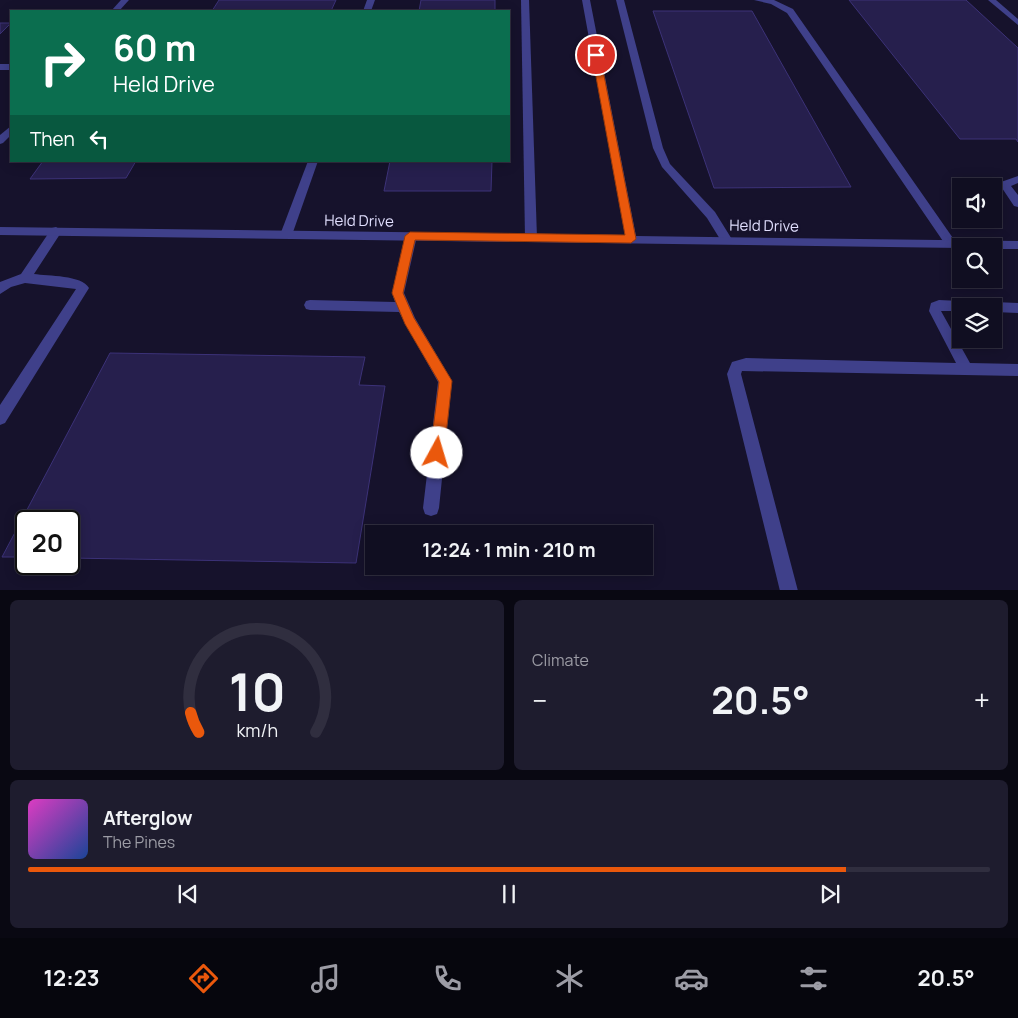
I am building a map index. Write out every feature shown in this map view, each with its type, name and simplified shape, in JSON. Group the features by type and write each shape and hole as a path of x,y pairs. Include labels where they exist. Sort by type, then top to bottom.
{"street":[{"path":"116,10 125,0"},
{"path":"525,0 531,238"},
{"path":"586,0 631,239"},
{"path":"620,0 658,148 666,165 711,215 727,241"},
{"path":"758,0 773,2 790,11 951,244"},
{"path":"992,0 1014,16 1018,23"},
{"path":"0,141 10,130"},
{"path":"286,235 313,162"},
{"path":"1018,180 1005,185 1018,204"},
{"name":"Held Drive","path":"0,230 1018,245"},
{"path":"25,278 56,231"},
{"path":"410,236 398,293 403,307 445,381 431,508"},
{"path":"0,289 7,283 25,278 77,284 82,288 0,418"},
{"path":"310,305 403,307"},
{"path":"952,305 940,305 935,308 935,312 952,343"},
{"path":"1002,307 1018,308"},
{"path":"955,348 966,369"},
{"path":"789,590 734,374 737,366 746,364 1018,370"}],"building":[{"path":"219,0 336,0 331,10 213,10"},
{"path":"421,0 495,0 495,10 419,10"},
{"path":"849,0 966,0 1018,48 1018,142 1016,139 960,139"},
{"path":"653,11 752,11 851,187 714,188"},
{"path":"0,23 10,23 10,24 0,34"},
{"path":"42,162 135,162 126,178 30,179"},
{"path":"390,162 492,162 491,191 384,191"},
{"path":"110,353 365,357 359,385 385,386 356,563 80,558 80,510 27,510"},
{"path":"15,532 15,557 2,557"}],"route":[{"path":"437,453 445,381 409,320 398,293 410,236 631,239 596,55"}]}
